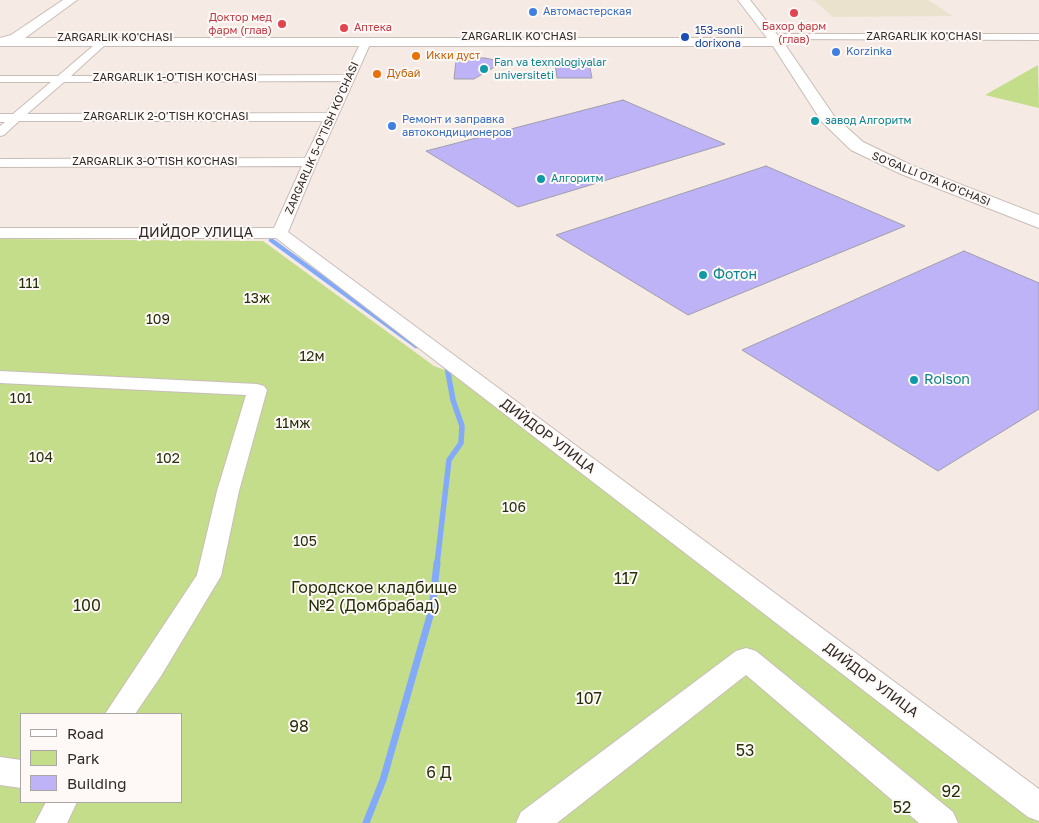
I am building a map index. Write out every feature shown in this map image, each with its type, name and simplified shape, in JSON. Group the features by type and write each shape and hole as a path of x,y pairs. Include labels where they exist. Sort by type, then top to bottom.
{"main road":[{"path":"9,38 65,0"},
{"path":"9,38 71,0"},
{"name":"SO'GALLI OTA KO'CHASI","path":"744,0 779,39 828,119 857,146 907,170 1039,222"},
{"name":"SO'GALLI OTA KO'CHASI","path":"751,0 844,126 866,144 894,160 1039,216"},
{"name":"ZARGARLIK KO'CHASI","path":"9,38 106,40"},
{"name":"ZARGARLIK KO'CHASI","path":"9,38 106,40 779,39"}],"street":[{"name":"ZARGARLIK KO'CHASI","path":"779,39 1039,37"},
{"name":"ZARGARLIK KO'CHASI","path":"888,39 1039,41"},
{"path":"0,132 106,40"},
{"name":"ZARGARLIK 5-O'TISH KO'CHASI","path":"280,234 310,162 366,40"},
{"name":"ZARGARLIK 1-O'TISH KO'CHASI","path":"0,79 349,78"},
{"name":"ZARGARLIK 2-O'TISH KO'CHASI","path":"0,118 331,117"},
{"name":"ZARGARLIK 3-O'TISH KO'CHASI","path":"0,163 310,162"},
{"name":"ДИЙДОР УЛИЦА","path":"0,233 280,234 1039,807"},
{"path":"0,378 257,390 228,492 209,576 151,668 120,713"},
{"path":"532,823 746,659 942,823"},
{"path":"0,771 20,774"},
{"path":"51,823 61,803"}],"shaded area":[{"path":"814,0 928,0 953,16 833,17"}],"green space":[{"path":"1038,65 1039,108 985,95"},
{"name":"Городское кладбище №2 (Домбрабад)","path":"0,239 263,241 434,366 458,375 1039,821 1039,823 0,823"}],"building":[{"path":"469,58 485,58 503,62 474,79 454,79 456,61"},
{"path":"555,63 589,63 592,78 557,78"},
{"name":"Алгоритм","path":"623,100 725,144 518,207 426,151"},
{"name":"Фотон","path":"766,166 905,226 688,315 556,235"},
{"name":"Roison","path":"964,251 1039,283 1039,409 938,471 742,350"}],"waterway":[{"path":"271,240 416,346"},
{"path":"437,564 449,460 461,443 462,426 453,400 447,367 444,365"},
{"path":"366,823 383,780 432,609 437,563"}],"place":[{"name":"Автомастерская","path":"533,12"},
{"name":"Бахор фарм (глав)","path":"794,13"},
{"name":"Доктор мед фарм (глав)","path":"282,24"},
{"name":"Аптека","path":"344,28"},
{"name":"153-sonli dorixona","path":"685,37"},
{"name":"Korzinka","path":"836,52"},
{"name":"Икки дуст","path":"416,56"},
{"name":"Fan va texnologiyalar universiteti","path":"484,69"},
{"name":"Дубай","path":"377,74"},
{"name":"завод Алгоритм","path":"815,121"},
{"name":"Ремонт и заправка автокондиционеров","path":"392,126"},
{"name":"Алгоритм","path":"541,179"},
{"name":"Фотон","path":"703,275"},
{"name":"Roison","path":"914,380"}],"park label":[{"name":"111","path":"29,284"},
{"name":"13ж","path":"257,299"},
{"name":"109","path":"158,320"},
{"name":"12м","path":"312,357"},
{"name":"101","path":"21,399"},
{"name":"11мж","path":"293,424"},
{"name":"104","path":"41,458"},
{"name":"102","path":"168,459"},
{"name":"106","path":"514,508"},
{"name":"105","path":"305,542"},
{"name":"117","path":"626,579"},
{"name":"100","path":"87,606"},
{"name":"107","path":"589,699"},
{"name":"98","path":"299,727"},
{"name":"53","path":"745,751"},
{"name":"6 Д","path":"439,773"},
{"name":"92","path":"951,792"},
{"name":"52","path":"902,808"}]}
